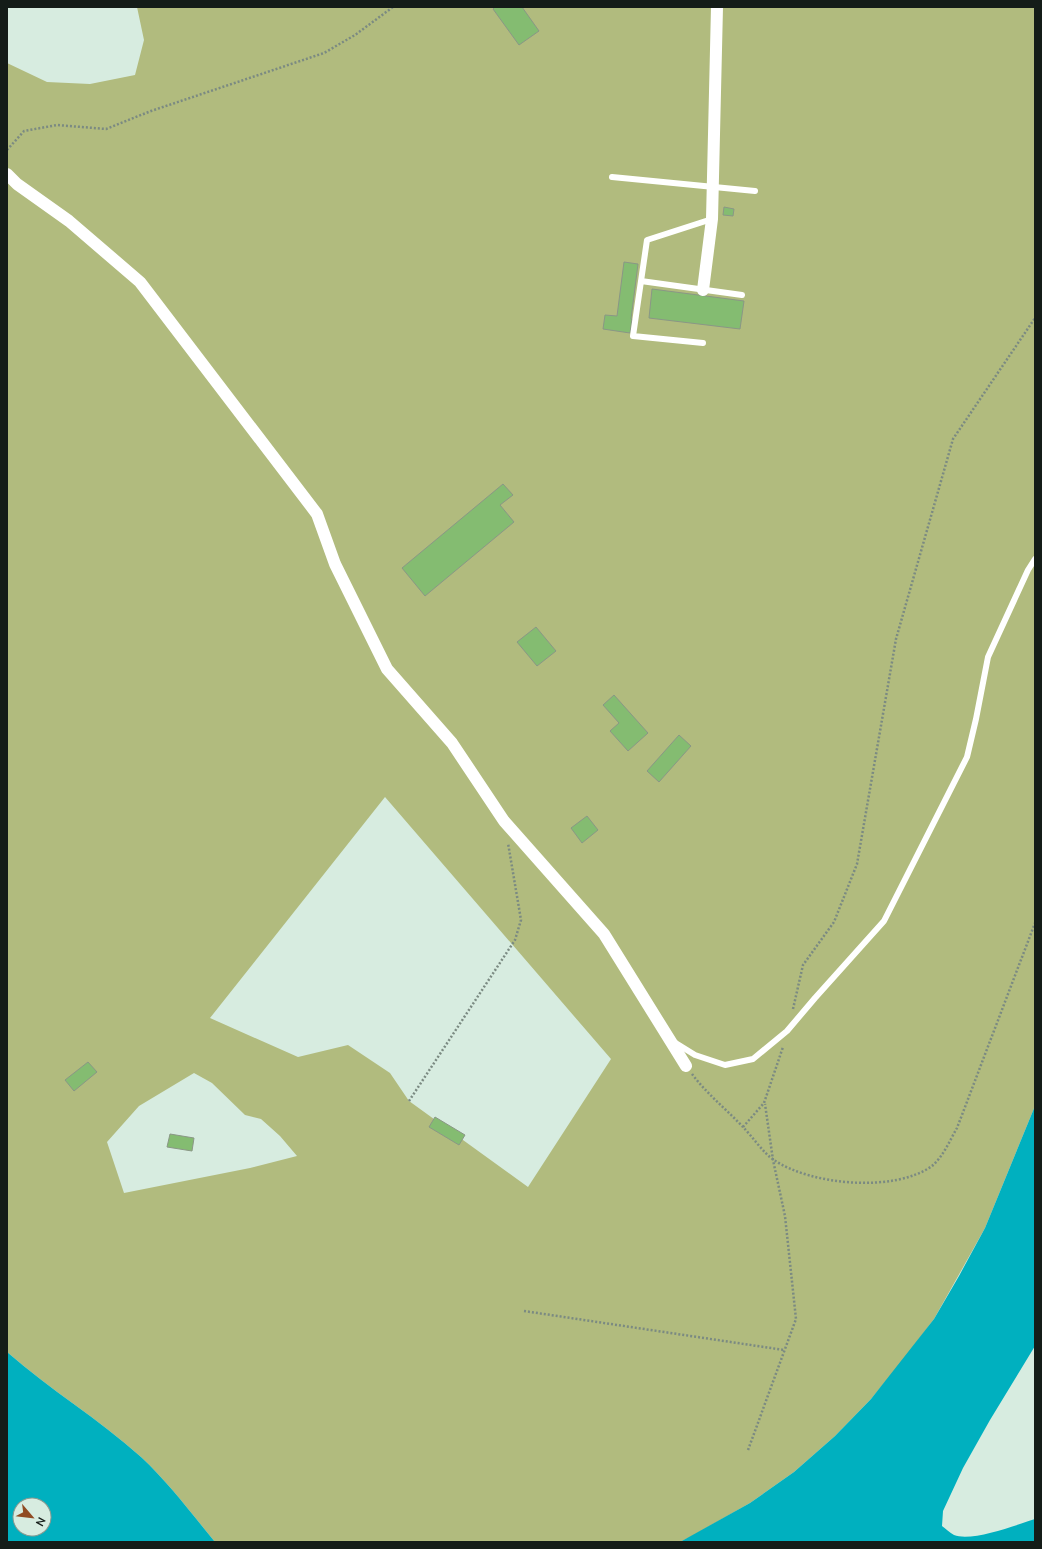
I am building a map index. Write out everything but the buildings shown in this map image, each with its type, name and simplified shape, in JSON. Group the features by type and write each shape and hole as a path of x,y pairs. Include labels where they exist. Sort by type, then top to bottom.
{"street":[{"path":"703,290 712,219 717,7"},
{"path":"7,174 16,184 69,221 140,282 316,514 335,564 387,669 452,743 504,821 604,934 686,1066"}],"lane":[{"path":"612,177 755,191"},
{"path":"703,344 633,336 647,240 712,219"},
{"path":"641,281 742,295"},
{"path":"668,1038 695,1055 725,1065 753,1059 788,1031 815,998 884,921 966,757 976,719 988,657 1028,570 1035,559"}],"path":[{"path":"7,150 24,131 57,125 106,128 151,110 324,53 355,35 393,7"},
{"path":"743,1127 764,1103 788,1031 803,965 834,922 857,864 896,639 953,439 1035,318"},
{"path":"409,1101 515,940 520,920 504,821"},
{"path":"686,1066 706,1091 743,1127 773,1160 800,1173 825,1179 866,1184 899,1180 931,1166 939,1159 957,1128 1035,923"},
{"path":"748,1450 796,1319 785,1216 773,1160 764,1103"},
{"path":"524,1311 784,1350"}],"green space":[{"path":"137,7 1035,7 1035,1106 985,1228 934,1319 904,1359 871,1399 835,1436 794,1472 750,1503 680,1542 215,1542 170,1488 141,1457 7,1352 7,63 47,82 90,84 135,75 144,40","holes":["385,797 611,1059 528,1187 409,1101 390,1073 348,1045 298,1057 210,1018","194,1073 212,1083 245,1115 261,1119 280,1136 297,1156 250,1168 124,1193 107,1142 139,1106"]}],"water":[{"path":"1035,1106 1035,1346 963,1468 943,1511 942,1526 954,1535 962,1537 983,1535 1035,1519 1035,1542 680,1542 750,1503 794,1472 835,1436 871,1399 934,1319 959,1276 985,1228"},
{"path":"7,1352 141,1457 170,1488 215,1542 7,1542"}]}
